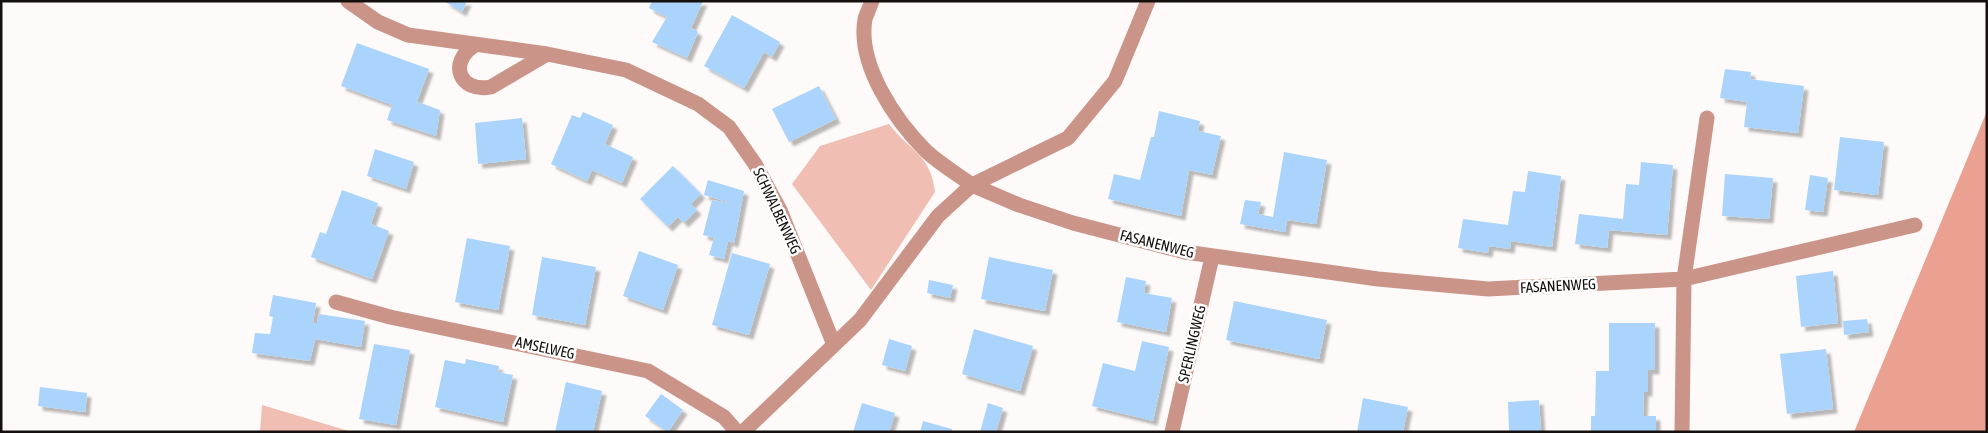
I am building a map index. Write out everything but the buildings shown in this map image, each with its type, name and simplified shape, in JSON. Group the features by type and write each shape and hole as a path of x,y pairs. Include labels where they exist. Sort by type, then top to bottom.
{"street":[{"name":"SCHWALBENWEG","path":"348,1 378,22 408,35 547,54 626,70 698,104 729,127 755,164 780,210 834,345"},
{"name":"FASANENWEG","path":"872,1 865,20 866,56 879,85 900,122 928,152 972,185 1019,205 1073,223 1212,257 1378,279 1488,289 1684,279 1915,225"},
{"path":"743,432 868,312 938,216 972,185 1068,138 1115,81 1148,1"},
{"path":"475,45 466,51 460,60 460,76 475,87 491,87 547,54"},
{"path":"1682,432 1684,279 1707,118"},
{"name":"SPERLINGWEG","path":"1172,432 1212,257"},
{"name":"AMSELWEG","path":"336,302 390,317 648,371 724,417 737,432"}],"shaded area":[{"path":"1987,111 1987,432 1854,432"},
{"path":"889,124 924,161 933,179 935,192 871,290 792,184 820,146"},
{"path":"262,405 352,432 260,432"}]}
